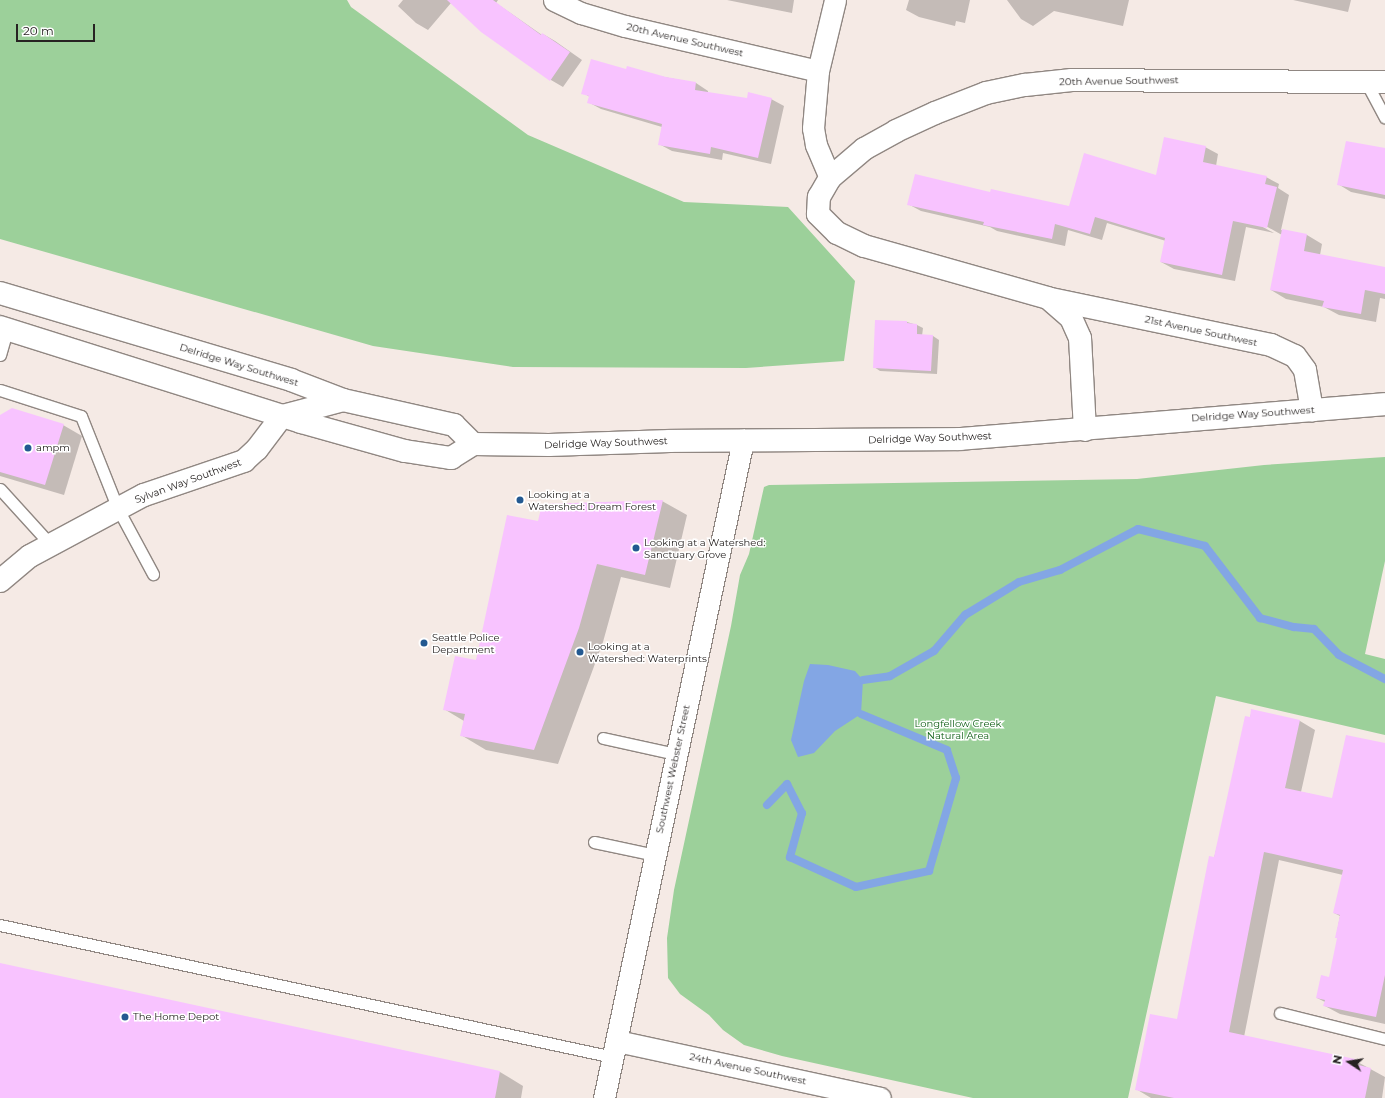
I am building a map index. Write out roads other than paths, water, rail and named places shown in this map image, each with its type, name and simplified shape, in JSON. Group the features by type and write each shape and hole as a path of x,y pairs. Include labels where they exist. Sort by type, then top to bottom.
{"main road":[{"name":"20th Avenue Southwest","path":"830,178 864,149 896,131 935,113 986,94 1025,85 1072,80 1375,82"},
{"name":"21st Avenue Southwest","path":"830,178 819,197 818,214 837,233 871,248 1048,298 1271,345 1295,356 1305,370 1312,410"},
{"name":"Delridge Way Southwest","path":"0,293 291,380 343,400 454,425 473,444 549,445 743,440 960,439 1085,430 1170,420 1385,404"},
{"name":"21st Avenue Southwest","path":"1048,298 1071,318 1080,338 1085,430"},
{"path":"4,328 282,416 398,449 451,458 473,444"},
{"path":"282,416 343,400"},
{"name":"Sylvan Way Southwest","path":"0,581 30,556 144,495 244,461 257,449 282,416"}],"street":[{"name":"20th Avenue Southwest","path":"554,0 581,13 625,26 818,71"},
{"path":"830,178 816,145 813,128 818,71 835,0"},
{"name":"Southwest Webster Street","path":"604,1098 743,440"},
{"name":"24th Avenue Southwest","path":"615,1049 880,1098"}],"lane":[{"path":"1375,82 1385,117"},
{"path":"0,355 4,328"},
{"path":"0,390 81,416 118,509 153,574"},
{"path":"0,489 51,545"},
{"path":"602,738 676,754"},
{"path":"594,842 655,855"},
{"path":"0,925 615,1049"},
{"path":"1280,1013 1385,1039"}],"water":[{"path":"810,664 828,665 855,671 863,680 861,714 835,731 814,753 798,757 791,740 804,681"}],"waterway":[{"path":"863,680 890,676 934,651 965,615 1019,582 1060,570 1138,529 1205,546 1260,618 1294,627 1314,629 1339,655 1385,679"},
{"path":"767,805 787,784 802,813 790,857 856,887 929,871 956,778 947,750 861,714"}],"place":[{"name":"ampm","path":"28,448"},
{"name":"Looking at a Watershed: Dream Forest","path":"520,500"},
{"name":"Looking at a Watershed: Sanctuary Grove","path":"636,548"},
{"name":"Seattle Police Department","path":"424,643"},
{"name":"Looking at a Watershed: Waterprints","path":"580,652"},
{"name":"The Home Depot","path":"125,1017"}],"park label":[{"name":"Longfellow Creek Natural Area","path":"958,728"}]}
